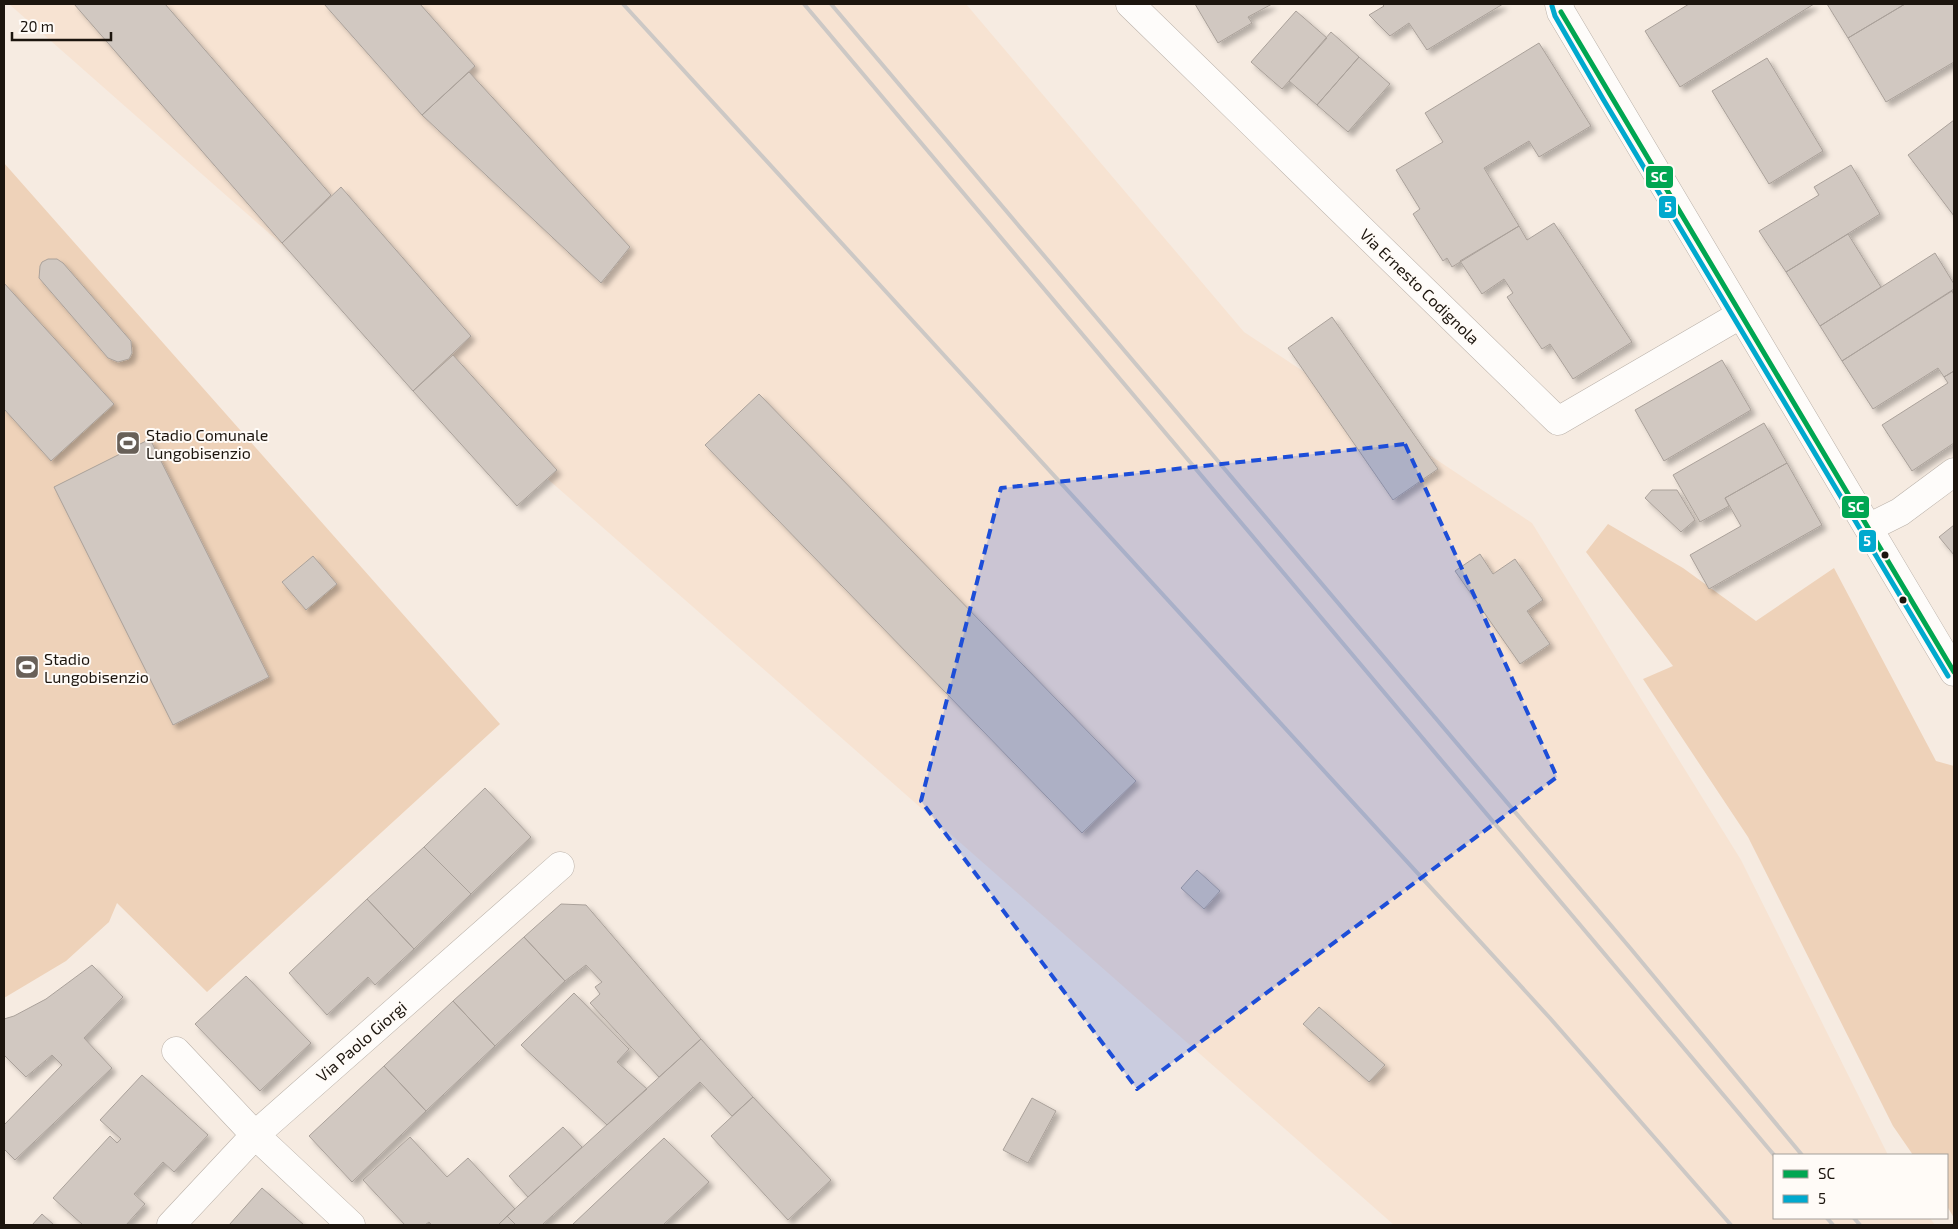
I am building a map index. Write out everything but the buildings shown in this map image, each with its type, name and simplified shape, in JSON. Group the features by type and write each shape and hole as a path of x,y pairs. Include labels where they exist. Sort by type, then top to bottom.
{"street":[{"name":"Via Ernesto Codignola","path":"1130,4 1558,421 1740,315"},
{"path":"1560,8 1740,315 1870,528 1954,672"},
{"path":"1870,528 1900,512 1954,472"},
{"name":"Via Paolo Giorgi","path":"171,1225 255,1135 560,866"},
{"path":"176,1051 255,1135 351,1225"}],"highlighted area":[{"path":"1405,444 1557,777 1137,1089 921,801 1001,488"}],"shaded area":[{"path":"9,4 966,4 1244,332 1532,523 1741,860 1888,1154 1773,1154 1773,1219 1931,1219 1935,1225 1394,1225"},
{"name":"Stadio Comunale Lungobisenzio","path":"4,163 500,724 207,992 117,903 109,922 66,961 4,998"},
{"path":"1608,524 1683,568 1756,621 1834,568 1936,761 1954,766 1954,1218 1948,1208 1948,1154 1912,1154 1893,1126 1748,837 1643,679 1673,666 1586,552"}],"railway":[{"path":"623,4 1549,1017 1731,1225"},
{"path":"804,4 1773,1154"},
{"path":"831,4 1631,949 1801,1154"},
{"path":"1828,1219 1833,1225"},
{"path":"1855,1219 1860,1225"}],"transit line":[{"name":"5","path":"1552,6 1555,16 1603,99 1948,676"},
{"name":"SC","path":"1561,12 1954,672"}],"place":[{"name":"Stadio Comunale Lungobisenzio","path":"128,443"},
{"name":"Stadio Lungobisenzio","path":"27,667"}]}
